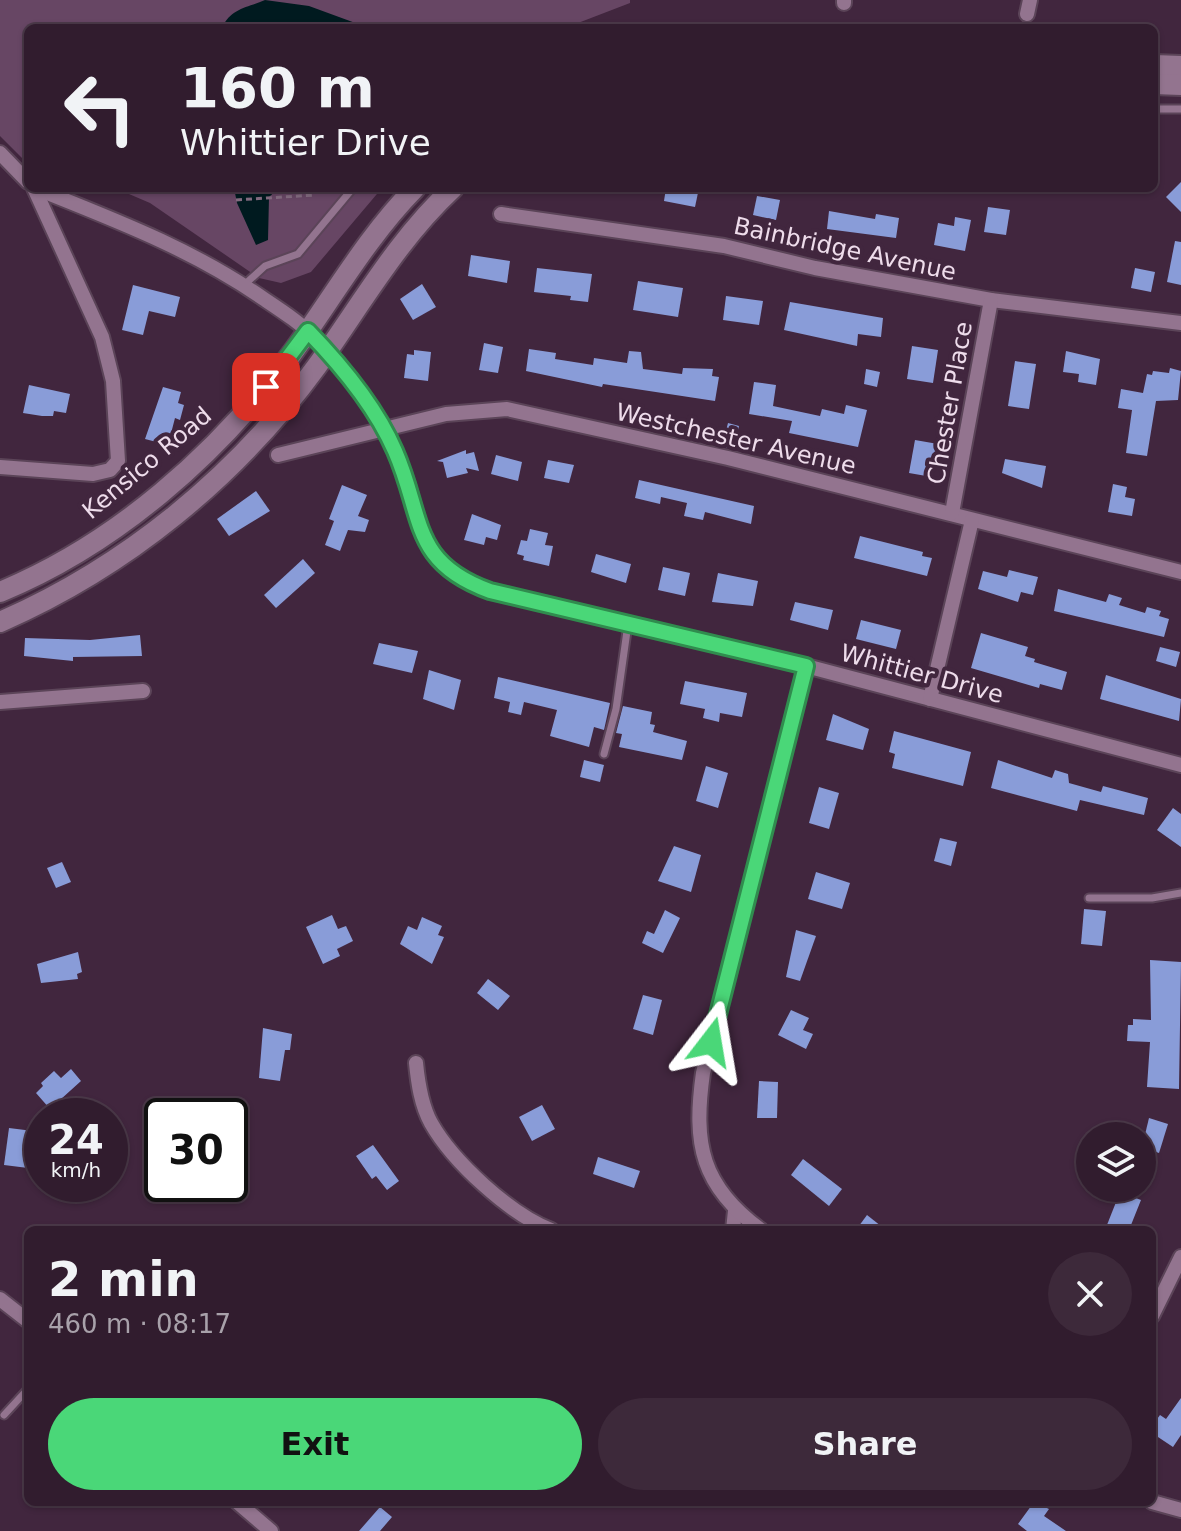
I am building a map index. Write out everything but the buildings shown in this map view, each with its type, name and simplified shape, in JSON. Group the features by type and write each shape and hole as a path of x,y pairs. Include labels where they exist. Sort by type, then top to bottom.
{"street":[{"path":"1158,65 1181,66"},
{"path":"1158,84 1181,85"},
{"path":"0,153 24,178"},
{"path":"0,467 93,474 110,470 118,461 113,381 102,337 36,192"},
{"name":"Whittier Drive","path":"44,192 165,240 244,285 318,341 384,430 395,451 426,542 438,560 459,580 490,591 806,666 1181,765"},
{"name":"Kensico Road","path":"0,622 100,570 188,504 259,436 318,341 369,242 412,192"},
{"name":"Kensico Road","path":"0,592 85,548 176,479 318,341 449,192"},
{"name":"Bainbridge Avenue","path":"501,214 724,246 815,268 991,300 1181,323"},
{"name":"Chester Place","path":"952,513 991,300"},
{"name":"Westchester Avenue","path":"278,455 446,414 507,409 728,458 1181,572"},
{"path":"930,699 972,520"},
{"path":"756,1226 735,1211 709,1172 698,1138 698,1110 703,1073 806,666"},
{"path":"0,702 143,691"},
{"path":"416,1063 418,1086 430,1122 449,1147 483,1184 545,1226"},
{"path":"733,1226 735,1211"},
{"path":"1156,1308 1181,1257"},
{"path":"0,1299 24,1318"},
{"path":"1156,1503 1181,1510"},
{"path":"242,1506 271,1531"}],"lane":[{"path":"1158,109 1181,109"},
{"path":"244,285 265,266 298,254 350,192"},
{"path":"604,754 616,709 628,624"},
{"path":"1089,898 1152,898 1181,893"},
{"path":"4,1415 24,1393"}],"path":[{"path":"236,200 314,195"}],"shaded area":[{"path":"0,0 630,0 630,3 575,24 24,24 24,160 0,136"},
{"path":"265,0 309,6 358,24 224,24 235,12"},
{"path":"124,192 379,192 311,272 281,283 259,278 150,203"},
{"path":"235,192 275,192 269,197 268,240 256,245"}],"route":[{"path":"266,387 308,331 349,378 384,430 395,451 426,542 438,560 459,580 490,591 806,666 711,1042"}]}
